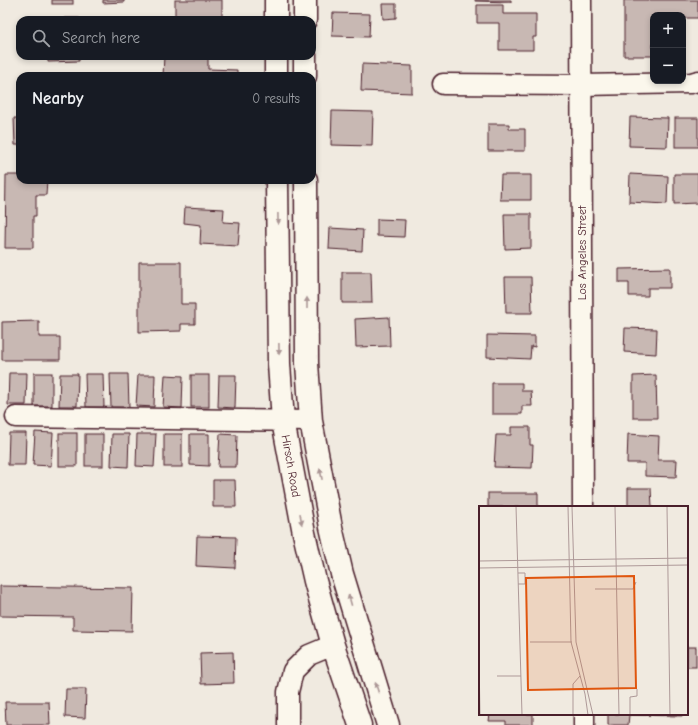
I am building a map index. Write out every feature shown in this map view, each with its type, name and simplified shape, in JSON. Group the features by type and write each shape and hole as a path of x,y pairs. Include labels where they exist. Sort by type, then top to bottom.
{"main road":[{"path":"276,0 276,16"},
{"path":"305,0 305,16"},
{"path":"276,60 276,72"},
{"path":"305,60 305,72"},
{"name":"Hirsch Road","path":"277,184 279,364 283,421 304,533 315,581 333,645 360,725"},
{"path":"306,184 307,363 312,421 331,527 342,574 388,725"}],"street":[{"name":"Los Angeles Street","path":"581,0 583,506"},
{"path":"443,84 582,85 691,83 698,81"},
{"path":"16,417 312,421"},
{"path":"288,725 288,692 293,671 309,655 333,645"}],"building":[{"path":"52,0 73,0 73,4 52,4"},
{"path":"103,0 124,0 124,2 103,3"},
{"path":"175,0 222,0 222,16 175,16"},
{"path":"511,0 511,2 475,1"},
{"path":"624,0 698,0 698,18 686,18 686,12 650,12 650,56 624,56"},
{"path":"382,4 396,4 396,18 383,19"},
{"path":"477,5 503,5 503,14 536,14 536,37 533,37 533,50 499,50 499,23 477,23"},
{"path":"333,13 370,14 369,37 332,36"},
{"path":"48,60 79,60 79,61 48,62"},
{"path":"164,60 208,60 208,69 237,70 237,72 163,72"},
{"path":"362,64 412,66 412,93 361,91"},
{"path":"332,111 373,112 372,146 331,145"},
{"path":"630,117 668,118 667,147 629,146"},
{"path":"14,118 16,118 16,145"},
{"path":"675,118 698,118 698,147 675,147"},
{"path":"488,124 509,124 509,129 525,129 525,151 488,151"},
{"path":"630,174 668,176 667,204 629,202"},
{"path":"674,174 698,174 698,203 674,204"},
{"path":"6,175 16,175 16,184 47,184 46,195 36,195 36,216 33,216 33,248 5,248"},
{"path":"501,175 531,175 531,200 500,200"},
{"path":"185,207 224,209 223,222 240,223 238,246 200,244 201,225 184,223"},
{"path":"504,214 531,214 531,248 505,249"},
{"path":"377,219 405,220 404,237 377,236"},
{"path":"330,228 363,230 362,251 329,249"},
{"path":"139,262 181,262 181,304 195,304 195,324 181,324 181,331 139,332"},
{"path":"670,268 670,288 648,288 648,296 629,296 629,283 619,283 619,269"},
{"path":"342,272 371,272 372,303 342,303"},
{"path":"505,277 531,277 532,313 506,313"},
{"path":"389,317 390,346 356,347 355,319"},
{"path":"39,321 39,337 60,337 60,360 2,360 2,322"},
{"path":"625,328 657,329 656,354 624,352"},
{"path":"487,335 535,336 535,347 531,346 530,359 487,357"},
{"path":"9,373 27,373 26,405 8,405"},
{"path":"34,373 52,373 52,406 34,406"},
{"path":"60,374 78,374 77,406 59,406"},
{"path":"85,374 103,374 104,407 86,407"},
{"path":"110,374 128,374 129,407 111,407"},
{"path":"138,375 155,375 154,407 136,406"},
{"path":"165,375 183,376 182,408 163,407"},
{"path":"191,375 209,375 209,407 191,407"},
{"path":"219,375 236,375 235,408 218,407"},
{"path":"656,375 657,418 633,418 633,376"},
{"path":"492,383 522,383 522,391 531,391 532,406 522,406 522,414 492,414"},
{"path":"511,427 530,427 530,445 533,445 532,468 494,467 496,435 511,435"},
{"path":"35,432 53,433 51,466 33,465"},
{"path":"9,433 26,433 25,465 8,465"},
{"path":"59,433 77,433 77,466 59,466"},
{"path":"85,434 103,434 103,466 85,466"},
{"path":"112,434 129,434 128,467 111,466"},
{"path":"137,434 156,434 154,467 136,466"},
{"path":"164,434 182,434 182,467 164,467"},
{"path":"190,434 209,434 209,466 190,465"},
{"path":"220,434 237,435 236,467 218,467"},
{"path":"628,434 659,436 658,460 677,460 676,477 645,476 645,463 627,463"},
{"path":"213,480 235,480 236,507 213,507"},
{"path":"628,488 651,488 652,506 628,506"},
{"path":"488,493 538,493 538,506 488,506"},
{"path":"197,536 236,537 235,568 196,566"},
{"path":"0,586 133,588 132,631 73,630 73,617 0,616"},
{"path":"688,647 696,647 696,667 688,667"},
{"path":"233,652 234,683 201,684 200,653"},
{"path":"66,689 86,689 85,718 65,717"},
{"path":"5,702 49,702 50,725 6,725"},
{"path":"490,715 533,715 533,725 506,725 506,721 489,721"},
{"path":"608,715 629,715 628,725 608,725"},
{"path":"629,715 682,715 682,716"}]}
